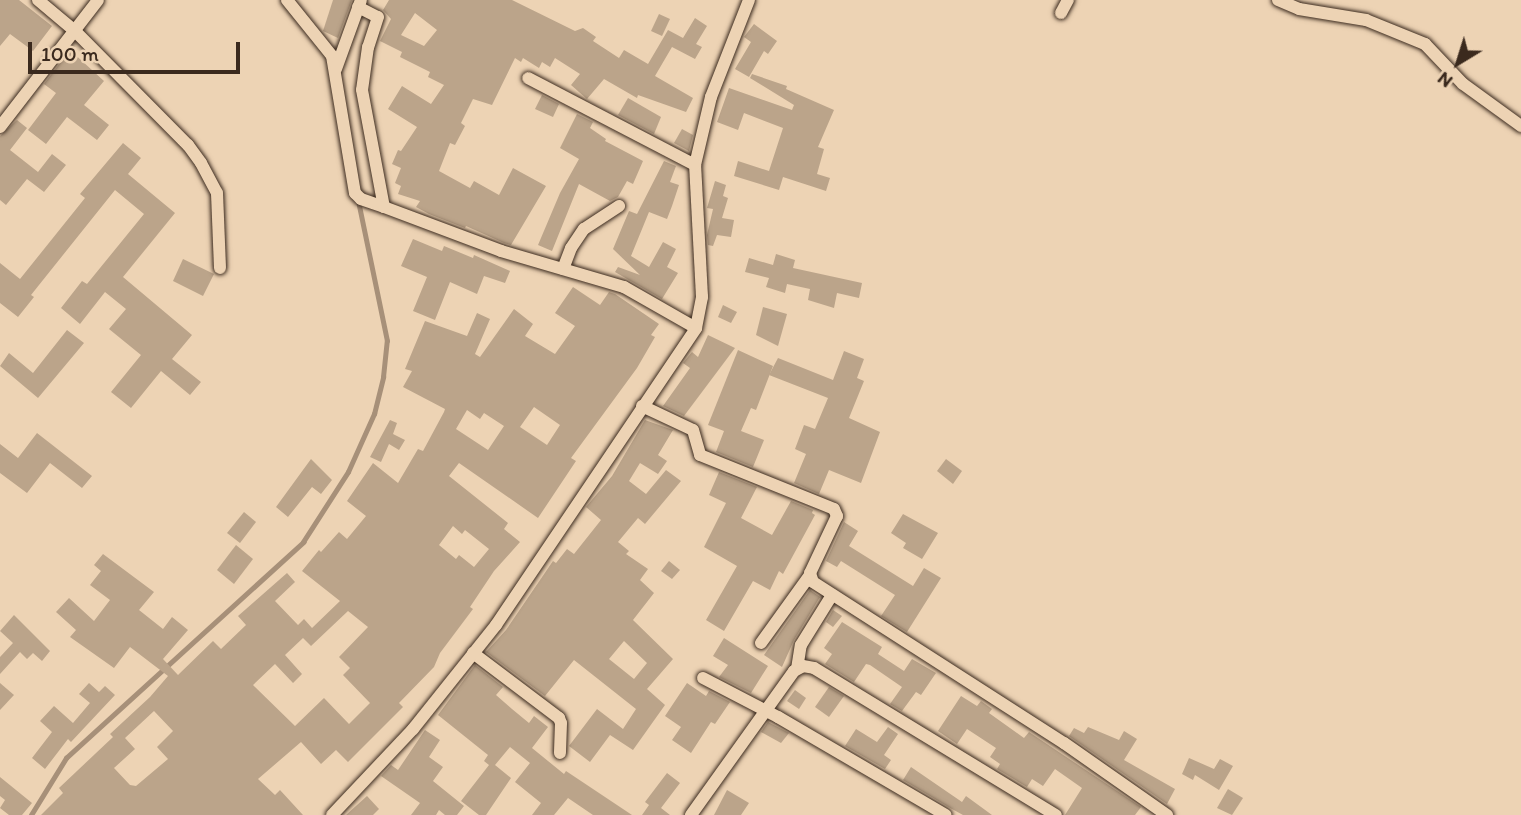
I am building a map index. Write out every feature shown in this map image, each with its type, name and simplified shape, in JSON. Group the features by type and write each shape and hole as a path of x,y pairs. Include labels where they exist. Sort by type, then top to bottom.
{"street":[{"path":"38,0 75,31 188,145 210,176 219,206 220,268"},
{"path":"0,127 98,0"},
{"path":"287,0 331,52 336,69 354,190 361,199 501,251 624,287 696,328"},
{"path":"332,815 413,729 496,625 696,328 702,296 695,165 711,97 749,0"},
{"path":"1061,13 1068,0"},
{"path":"1278,0 1299,9 1366,20 1425,44 1462,84 1521,126"},
{"path":"336,69 366,8"},
{"path":"366,8 362,90 380,206"},
{"path":"528,78 695,165"},
{"path":"563,269 571,248 584,229 619,206"},
{"path":"642,406 693,430 700,455 836,511 837,516 810,575 761,643"},
{"path":"810,575 832,595 1064,743 1167,815"},
{"path":"691,815 797,668 801,645 832,595"},
{"path":"473,653 559,718 560,753"},
{"path":"797,668 814,668 1056,815"},
{"path":"703,678 765,710 946,815"}],"building":[{"path":"0,0 19,0 52,26 33,51 10,34 0,46"},
{"path":"333,0 352,0 338,38 323,31"},
{"path":"389,0 512,0 575,31 583,28 596,37 593,41 619,58 624,50 648,64 668,30 683,38 695,18 707,26 696,44 702,47 695,59 672,47 655,76 693,98 686,112 638,95 637,98 604,79 587,99 571,85 580,74 555,58 550,67 542,62 539,68 523,58 521,62 515,58 492,105 473,99 461,123 465,126 455,145 450,143 439,171 470,188 474,181 499,195 513,168 546,186 511,245 429,214 416,207 420,201 398,194 401,186 395,183 401,168 392,164 398,150 401,151 417,127 388,109 402,86 431,104 444,85 428,77 430,72 400,57 402,52 380,41 391,19 383,10","holes":["415,13 437,30 424,46 401,35"]},
{"path":"659,14 670,19 662,36 651,31"},
{"path":"754,24 777,41 768,54 764,51 749,77 735,69 751,42 744,37"},
{"path":"70,50 104,81 84,105 109,125 97,140 67,117 46,144 28,130 56,93 44,84"},
{"path":"752,74 787,86 786,89 834,110 818,147 824,149 817,174 830,178 826,191 783,177 779,190 734,176 738,161 769,171 783,128 744,113 738,130 717,122 729,88 792,110 794,105 750,78"},
{"path":"542,95 559,104 553,117 535,109"},
{"path":"628,98 661,117 654,134 618,115"},
{"path":"577,114 593,122 590,128 606,139 605,141 643,161 633,184 627,181 618,197 610,201 579,184 552,251 538,245 560,193 579,159 560,148"},
{"path":"17,120 27,128 10,150 38,172 52,154 66,165 44,192 27,179 6,205 0,200 0,136"},
{"path":"682,129 693,135 689,151 674,143"},
{"path":"123,143 141,158 128,174 175,213 123,277 192,335 172,359 201,382 190,395 161,371 131,408 111,392 141,355 109,329 126,309 105,292 80,324 61,308 82,281 87,284 144,214 115,190 31,295 34,297 18,317 0,303 0,263 20,279 85,198 80,194"},
{"path":"664,161 676,166 670,182 679,185 672,206 667,219 649,212 631,256 649,267 663,242 676,249 667,267 678,273 662,299 615,272 618,267 640,275 613,249 629,211 637,214"},
{"path":"715,181 726,185 723,196 728,198 722,218 734,220 731,237 717,235 713,246 708,245 707,235 713,209 707,208"},
{"path":"413,239 442,251 444,246 473,258 474,255 510,271 505,283 484,276 477,294 450,282 435,320 413,311 427,277 401,266"},
{"path":"776,254 795,260 793,268 862,283 859,298 837,293 834,308 808,300 810,289 787,284 785,293 766,287 769,278 745,272 749,258 773,265"},
{"path":"183,259 214,274 203,296 173,281"},
{"path":"573,287 600,305 609,292 615,294 659,324 651,335 655,337 637,368 571,458 576,461 538,518 459,463 449,476 508,523 504,529 520,542 494,571 470,607 473,609 440,653 434,667 399,703 403,707 348,762 336,750 321,764 301,742 258,779 275,795 280,790 303,815 41,815 63,793 59,788 113,737 110,734 150,697 168,676 130,647 114,668 70,637 76,630 56,612 69,598 94,621 110,600 90,585 101,571 94,565 103,554 154,592 139,610 163,629 172,617 188,630 163,659 178,675 213,641 221,649 246,625 238,616 287,573 295,582 275,601 298,625 304,619 312,628 340,601 302,571 319,550 321,552 339,532 347,539 366,516 347,501 373,463 398,483 418,449 423,451 444,412 445,409 403,387 412,371 405,369 425,321 467,336 477,313 490,319 475,354 480,357 514,309 533,324 525,336 555,354 575,326 555,313","holes":["534,407 560,425 547,445 520,427","467,410 480,419 484,413 504,426 488,450 456,429","453,526 462,534 465,530 489,549 474,567 459,555 456,559 439,545","348,611 368,627 339,657 350,668 343,675 370,703 349,724 324,698 295,726 253,685 275,664 293,683 302,674 285,655 303,638 311,646","154,711 173,731 157,747 168,759 136,786 130,785 114,768 135,749 125,738"]},
{"path":"723,305 737,312 731,323 718,317"},
{"path":"763,307 787,314 778,346 756,335"},
{"path":"67,330 84,343 38,398 0,366 9,353 33,373"},
{"path":"708,335 735,348 684,416 663,406 690,368 683,363 692,352 698,357"},
{"path":"738,350 773,366 756,410 751,408 741,431 764,440 753,467 716,452 724,431 708,425"},
{"path":"844,351 864,359 857,378 864,381 849,418 880,432 861,483 829,470 819,494 794,483 806,454 795,449 804,425 815,429 828,398 769,375 778,358 833,380"},
{"path":"390,420 397,423 393,434 405,440 399,450 389,444 381,462 370,457"},
{"path":"645,420 673,430 658,455 667,461 658,474 640,463 629,481 646,494 666,470 681,481 645,524 638,518 618,542 629,551 626,554 648,569 640,580 654,593 633,620 673,659 647,689 665,705 633,750 610,735 590,762 569,746 597,709 623,729 636,709 574,660 545,696 486,652 506,630 553,561 556,563 567,549 574,554 601,520 586,507 612,476","holes":["624,641 647,663 634,679 609,659"]},
{"path":"37,433 92,476 82,488 50,463 27,493 0,473 0,444 18,458"},
{"path":"311,459 332,480 321,494 312,487 288,517 276,507"},
{"path":"946,459 962,471 953,484 937,471"},
{"path":"719,472 757,487 741,518 772,535 791,501 813,510 815,515 783,574 779,571 770,590 753,581 724,631 706,620 737,566 704,547 726,503 709,495"},
{"path":"244,512 256,522 240,543 227,533"},
{"path":"903,514 938,533 922,559 903,548 906,543 891,533"},
{"path":"844,522 858,531 849,546 913,586 924,568 941,578 907,632 881,616 895,595 841,561 837,567 826,561"},
{"path":"236,545 253,559 234,584 217,570"},
{"path":"669,561 680,570 672,579 661,571"},
{"path":"810,590 820,597 794,640 782,667 764,655"},
{"path":"833,610 842,616 833,627 826,622"},
{"path":"14,615 50,651 42,661 33,653 27,659 20,652 0,674 0,657 13,643 0,631"},
{"path":"842,622 882,647 878,654 904,671 912,659 936,673 921,695 916,692 902,711 890,704 902,687 870,665 866,664 854,682 825,664 832,654 824,648"},
{"path":"724,638 768,666 751,693 719,677 728,665 713,656"},
{"path":"475,665 503,687 496,695 512,709 529,723 534,716 548,727 532,748 564,774 566,771 632,815 593,815 568,798 554,815 532,815 541,803 515,782 530,763 510,747 495,765 511,778 486,815 479,815 461,801 489,765 484,761 488,755 438,715"},
{"path":"0,683 14,695 0,710"},
{"path":"89,683 99,692 105,686 115,695 71,742 68,739 45,769 32,758 52,732 40,721 54,706 73,723 90,703 79,694"},
{"path":"687,683 706,696 709,691 730,702 715,724 711,722 691,753 672,740 681,727 665,716"},
{"path":"829,687 844,696 829,717 815,707"},
{"path":"795,690 806,698 799,709 787,701"},
{"path":"961,696 977,706 981,701 992,709 989,713 1024,738 1029,732 1141,807 1135,815 1065,815 1082,788 1055,769 1043,786 1032,779 1027,787 997,769 1000,764 990,757 996,748 967,729 957,744 938,731"},
{"path":"768,722 789,733 781,743 761,732"},
{"path":"888,727 898,734 884,755 891,760 885,769 845,746 856,729 877,742"},
{"path":"1088,727 1119,740 1124,731 1137,739 1124,760 1175,789 1167,804 1069,736 1074,728 1084,733"},
{"path":"425,730 440,740 429,757 443,767 433,781 464,806 457,815 445,815 439,810 436,815 411,815 420,803 381,776 391,765 398,770"},
{"path":"1189,758 1214,769 1220,759 1233,766 1219,790 1195,775 1193,780 1182,774"},
{"path":"911,767 962,802 966,796 992,815 963,815 903,780"},
{"path":"667,773 680,783 661,808 670,815 642,815 649,805 645,802"},
{"path":"0,777 32,803 22,815 9,815 0,808 5,800 0,796"},
{"path":"1228,789 1243,798 1232,815 1217,808"},
{"path":"727,790 749,803 741,815 714,815"},
{"path":"367,796 379,809 373,815 346,815"}],"waterway":[{"path":"31,815 66,758 303,542 348,472 374,414 383,377 387,341 358,201"}]}
